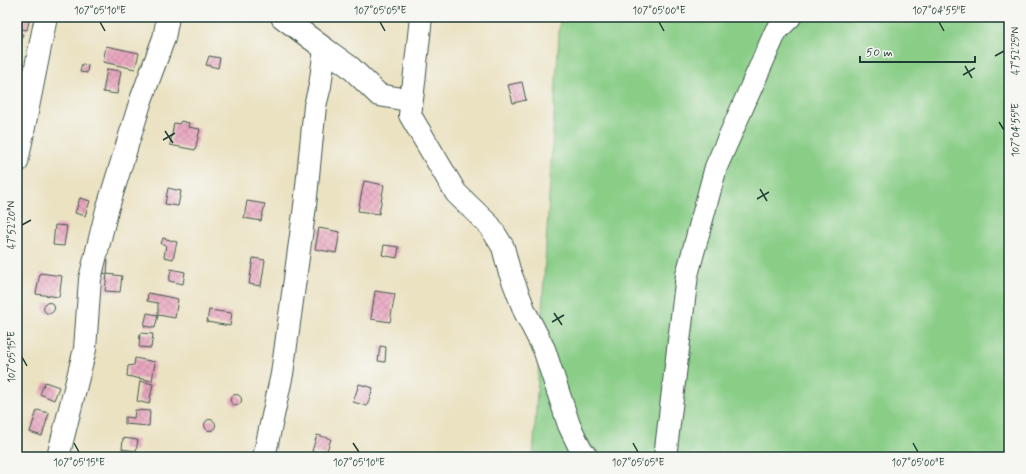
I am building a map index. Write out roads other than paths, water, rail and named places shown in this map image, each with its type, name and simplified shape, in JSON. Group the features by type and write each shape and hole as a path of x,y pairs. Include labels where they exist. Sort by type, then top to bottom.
{"street":[{"path":"17,162 46,17"},
{"path":"58,457 85,349 90,279 107,210 141,100 164,38 168,17"},
{"path":"282,17 350,67 379,95 402,99 413,91"},
{"path":"421,17 410,115 456,193 490,226 503,247 509,270 525,312 544,349 569,425 576,457"},
{"path":"665,457 687,275 716,167 776,31 790,17"},
{"path":"264,457 282,374 305,206 315,106 320,86 325,49"},
{"path":"569,425 586,457"}]}
